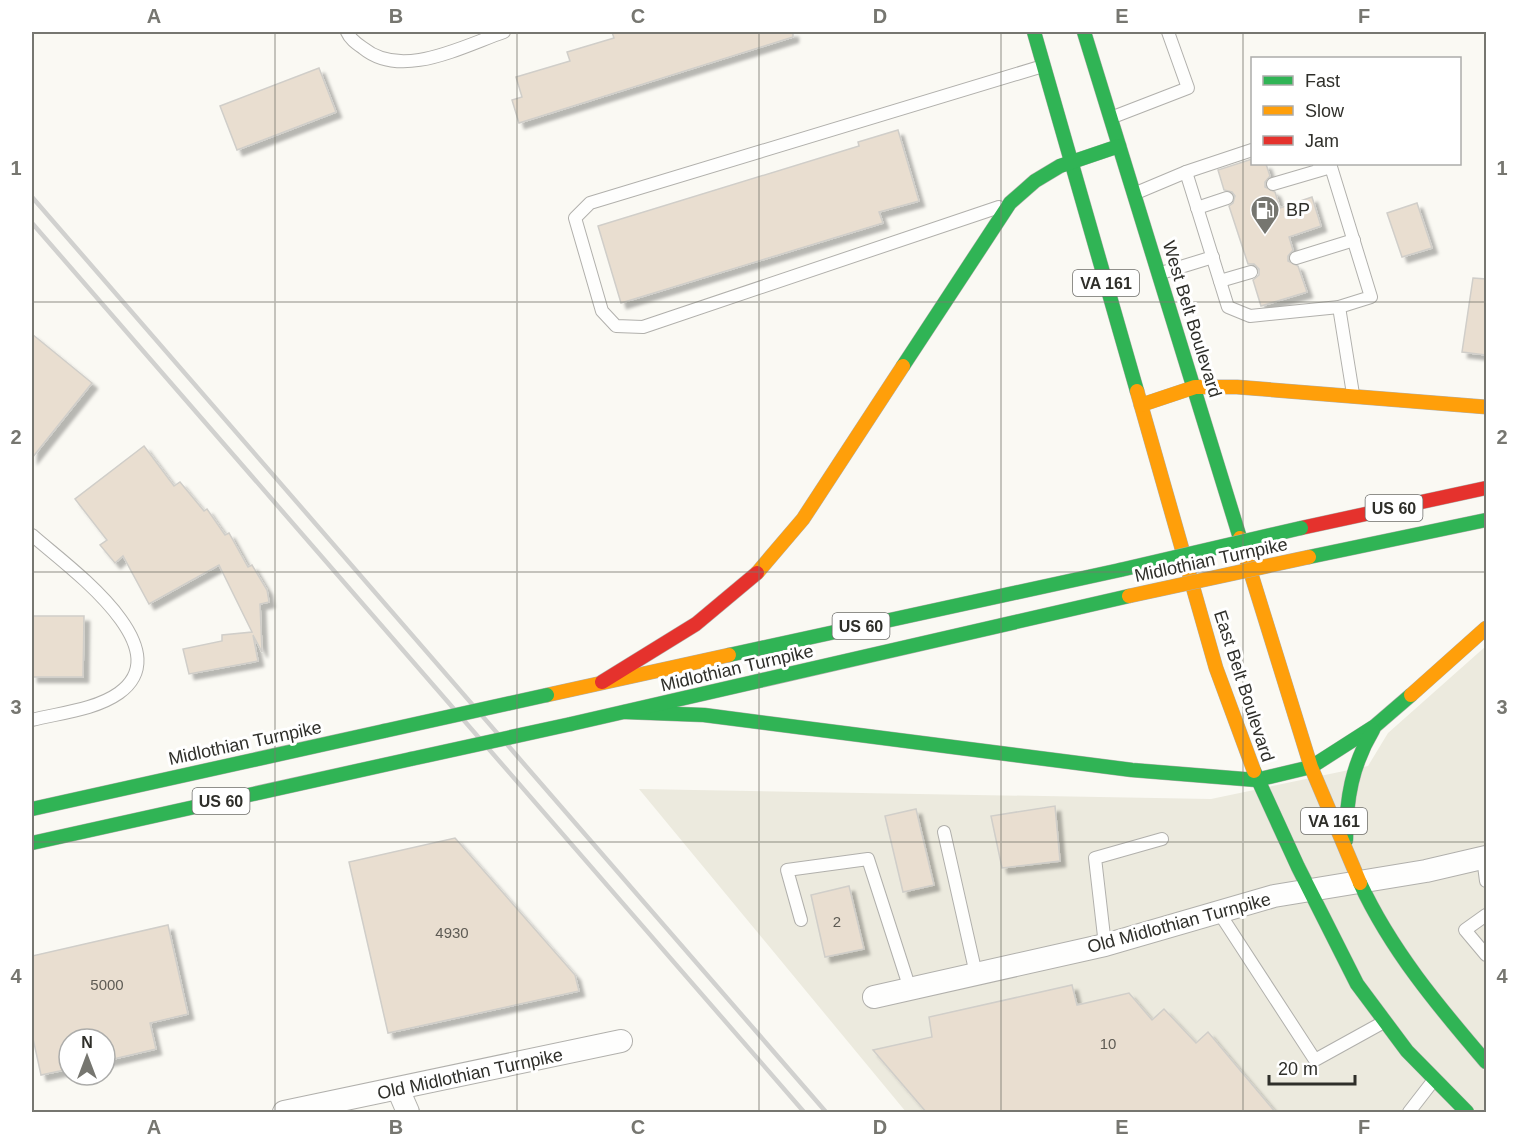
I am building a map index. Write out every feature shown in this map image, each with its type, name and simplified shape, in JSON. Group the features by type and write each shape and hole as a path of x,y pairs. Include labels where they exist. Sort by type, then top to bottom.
{"main road":[{"name":"VA 161","path":"1034,32 1141,405"},
{"name":"West Belt Boulevard","path":"1084,32 1311,767"},
{"path":"602,682 696,624 763,568 810,510 1010,203 1043,173 1072,160 1119,146"},
{"path":"1141,405 1195,387 1238,387 1486,407"},
{"name":"East Belt Boulevard","path":"1141,405 1226,699 1256,780 1346,965 1383,1022 1434,1080 1467,1113"},
{"name":"Midlothian Turnpike","path":"32,809 1486,488"},
{"name":"Midlothian Turnpike","path":"32,843 625,712 1129,596 1486,520"},
{"path":"625,712 704,715 1132,770 1256,780 1311,767 1375,726 1486,628"},
{"path":"1346,851 1346,812 1350,777 1358,754 1375,726"},
{"name":"VA 161","path":"1311,767 1359,882 1383,926 1416,978 1486,1062"}],"street":[{"name":"Old Midlothian Turnpike","path":"874,997 1105,945 1274,896 1485,858"},
{"name":"Old Midlothian Turnpike","path":"284,1113 621,1041"},
{"path":"398,1089 408,1113"}],"lane":[{"path":"347,32 350,38 372,56 404,63 453,50 504,32"},
{"path":"1111,118 1188,88 1168,32"},
{"path":"1010,203 643,327 616,326 602,311 575,218 590,203 1044,66"},
{"path":"1134,194 1186,172 1251,150"},
{"path":"1186,172 1228,307 1250,316 1340,307 1371,297 1354,240 1325,165 1273,184"},
{"path":"1197,208 1227,198"},
{"path":"1296,258 1354,240"},
{"path":"1159,274 1213,257"},
{"path":"1220,281 1251,272"},
{"path":"1340,307 1354,398"},
{"path":"32,535 111,605 129,631 136,655 135,670 130,682 120,693 100,703 32,720"},
{"path":"944,832 976,974"},
{"path":"1105,945 1095,858 1162,839"},
{"path":"1485,858 1486,881"},
{"path":"801,920 787,870 868,859 910,989"},
{"path":"1218,911 1315,1060 1383,1022"},
{"path":"1486,915 1465,930 1486,955"},
{"path":"1410,1113 1434,1080"}],"shaded area":[{"path":"1486,646 1486,1112 906,1112 639,789 1211,799 1368,766 1388,733"}],"building":[{"path":"612,32 793,32 793,37 519,123 512,100 522,97 516,77 570,61 567,52 614,38"},
{"path":"319,68 336,112 237,150 220,106"},
{"path":"898,130 919,201 879,212 883,223 621,303 598,226 859,146 858,142"},
{"path":"1251,159 1251,165 1266,165 1270,176 1265,182 1265,187 1275,192 1280,208 1312,197 1321,226 1289,237 1293,250 1288,256 1288,261 1298,266 1307,292 1261,306 1253,280 1259,275 1259,269 1254,264 1248,264 1229,206 1233,203 1235,196 1232,192 1224,190 1218,170"},
{"path":"1417,203 1432,248 1402,257 1387,213"},
{"path":"1473,278 1486,279 1486,355 1462,352"},
{"path":"32,334 92,383 32,458"},
{"path":"144,446 174,486 180,482 204,511 207,509 225,535 229,533 248,567 252,565 267,590 269,602 260,604 262,652 253,635 258,661 189,674 183,649 222,641 222,635 252,632 219,565 149,604 123,556 115,563 100,545 107,540 75,499"},
{"path":"32,616 84,616 83,677 32,677"},
{"path":"1055,806 1060,861 1002,868 991,816"},
{"path":"916,809 934,885 903,892 885,816"},
{"path":"455,838 575,975 579,991 388,1033 349,862"},
{"path":"849,886 864,949 825,957 811,895"},
{"path":"168,925 188,1014 150,1023 156,1049 117,1058 117,1027 57,1027 57,1072 41,1075 32,1034 32,956"},
{"path":"1072,985 1077,1005 1129,993 1152,1020 1164,1009 1196,1043 1208,1032 1276,1113 927,1113 873,1050 932,1037 929,1017"}],"railway":[{"path":"32,197 826,1112"},
{"path":"32,223 804,1112"}],"traffic: fast":[{"path":"1034,32 1137,391"},
{"path":"1084,32 1240,538"},
{"path":"903,366 1010,203 1035,181 1060,166 1119,146"},
{"path":"1309,557 1486,520"},
{"path":"1120,570 1301,528"},
{"path":"729,655 1120,570"},
{"path":"571,724 1129,596"},
{"path":"384,731 547,695"},
{"path":"625,712 704,715 1132,770 1256,780 1311,767 1375,726 1411,695"},
{"path":"411,759 571,724"},
{"path":"1346,840 1347,810 1355,769 1373,730"},
{"path":"32,809 384,731"},
{"path":"32,843 411,759"},
{"path":"1254,771 1298,867 1357,984 1407,1051 1467,1112"},
{"path":"1360,883 1372,908 1417,977 1486,1062"}],"traffic: slow":[{"path":"757,573 803,519 903,366"},
{"path":"1141,405 1195,387 1237,387 1486,407"},
{"path":"1137,391 1216,668 1254,771"},
{"path":"1240,538 1311,767 1360,883"},
{"path":"1129,596 1309,557"},
{"path":"1411,695 1486,628"},
{"path":"547,695 729,655"}],"traffic: jam":[{"path":"1301,528 1486,488"},
{"path":"602,682 696,624 757,573"}],"place":[{"name":"BP","path":"1265,236"}]}
